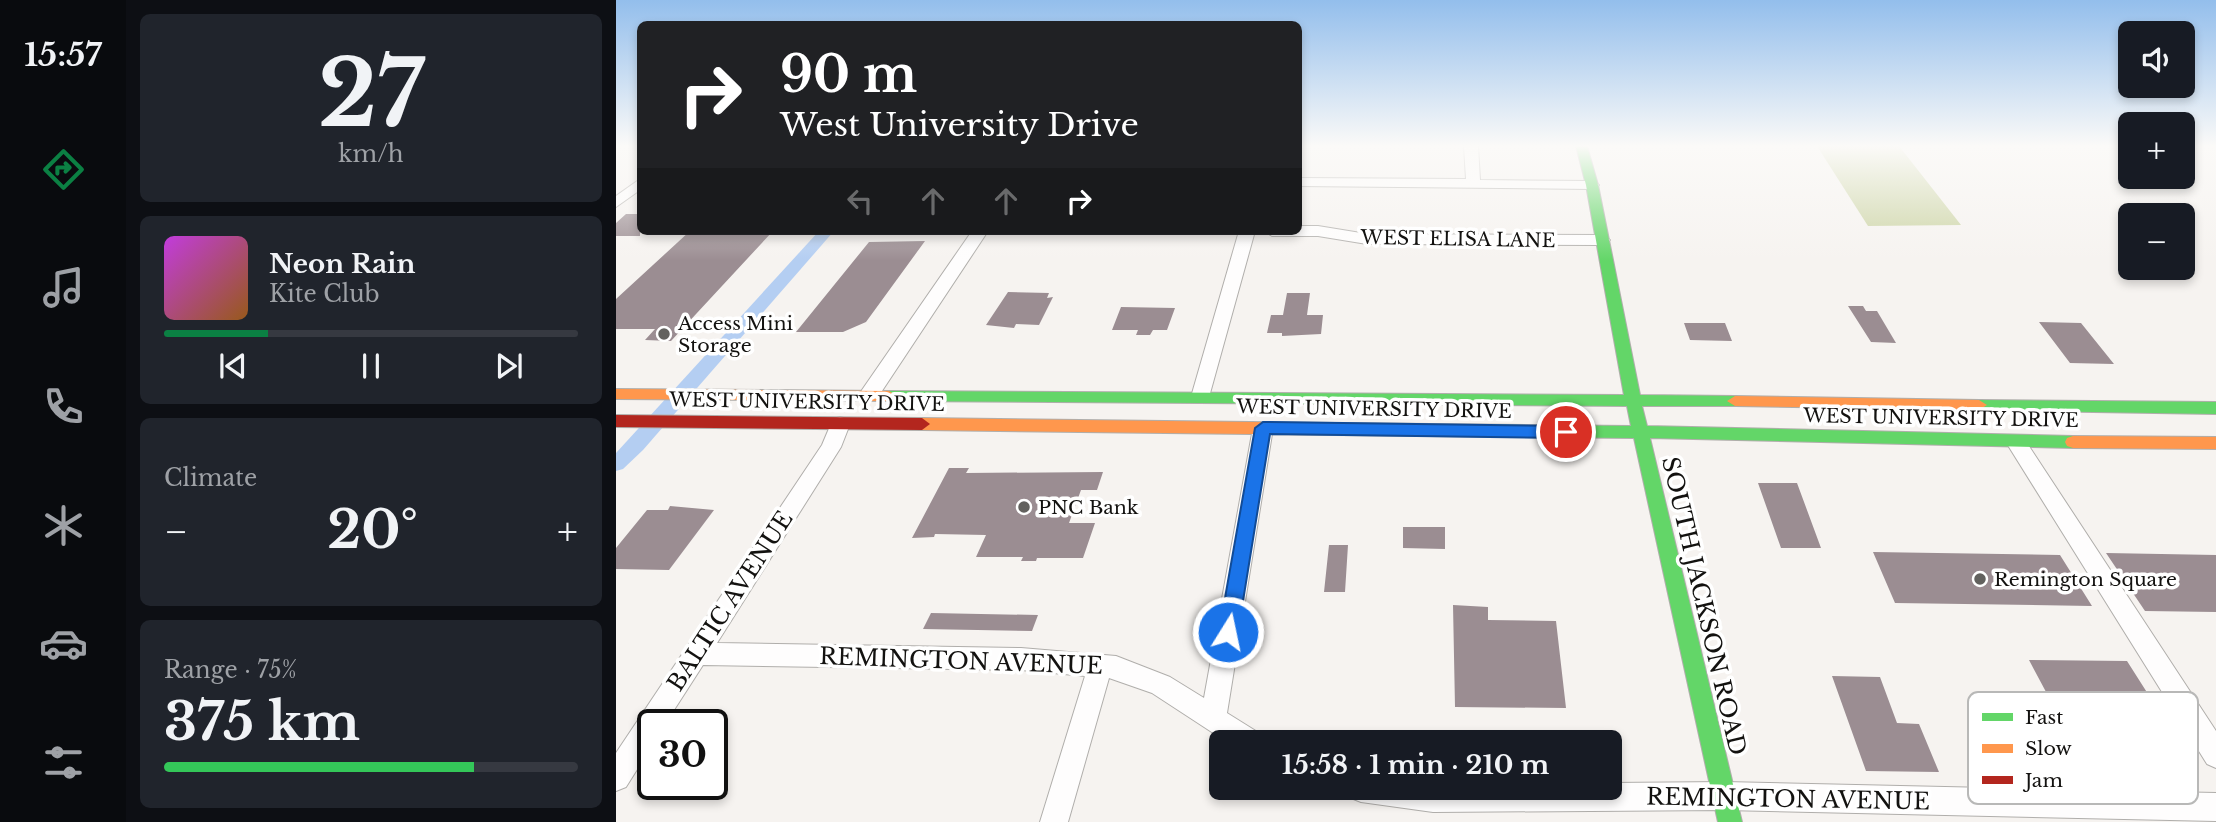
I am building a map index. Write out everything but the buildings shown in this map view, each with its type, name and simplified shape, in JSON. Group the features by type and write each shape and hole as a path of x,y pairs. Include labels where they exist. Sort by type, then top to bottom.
{"main road":[{"name":"SOUTH JACKSON ROAD","path":"1592,185 1633,400 1728,809"},
{"name":"WEST UNIVERSITY DRIVE","path":"616,395 1633,400 2216,408"},
{"path":"840,424 847,413 873,407 1055,409 1073,405 1085,396"},
{"name":"WEST UNIVERSITY DRIVE","path":"616,421 1640,432 2016,442 2216,443"}],"street":[{"path":"1498,184 1592,185"},
{"path":"616,203 637,186"},
{"name":"WEST ELISA LANE","path":"1302,231 1367,239 1602,240"},
{"path":"869,395 977,235"},
{"path":"1200,397 1246,235"},
{"name":"BALTIC AVENUE","path":"616,777 831,447 840,424"},
{"path":"1213,720 1263,428"},
{"path":"2016,442 2176,692"},
{"name":"REMINGTON AVENUE","path":"695,654 1021,659 1116,667 1161,685 1230,730"},
{"path":"1054,822 1100,666"},
{"path":"2198,727 2216,755"},
{"name":"REMINGTON AVENUE","path":"1507,800 1728,809 2216,807"}],"green space":[{"path":"1841,184 1929,184 1961,225 1868,226"}],"waterway":[{"path":"616,464 637,445 823,235"}],"traffic: fast":[{"path":"1592,184 1633,400 1730,822"},
{"path":"889,396 1735,401"},
{"path":"1979,405 2216,408"},
{"path":"1336,429 1640,432 2073,442"}],"traffic: slow":[{"path":"616,394 889,396"},
{"path":"1735,401 1979,405"},
{"path":"922,424 1336,429"},
{"path":"2073,442 2216,443"}],"traffic: jam":[{"path":"616,421 922,424"}],"place":[{"name":"Access Mini Storage","path":"664,334"},
{"name":"PNC Bank","path":"1024,507"},
{"name":"Remington Square","path":"1980,579"}],"route":[{"path":"1228,632 1263,428 1566,432"}]}
